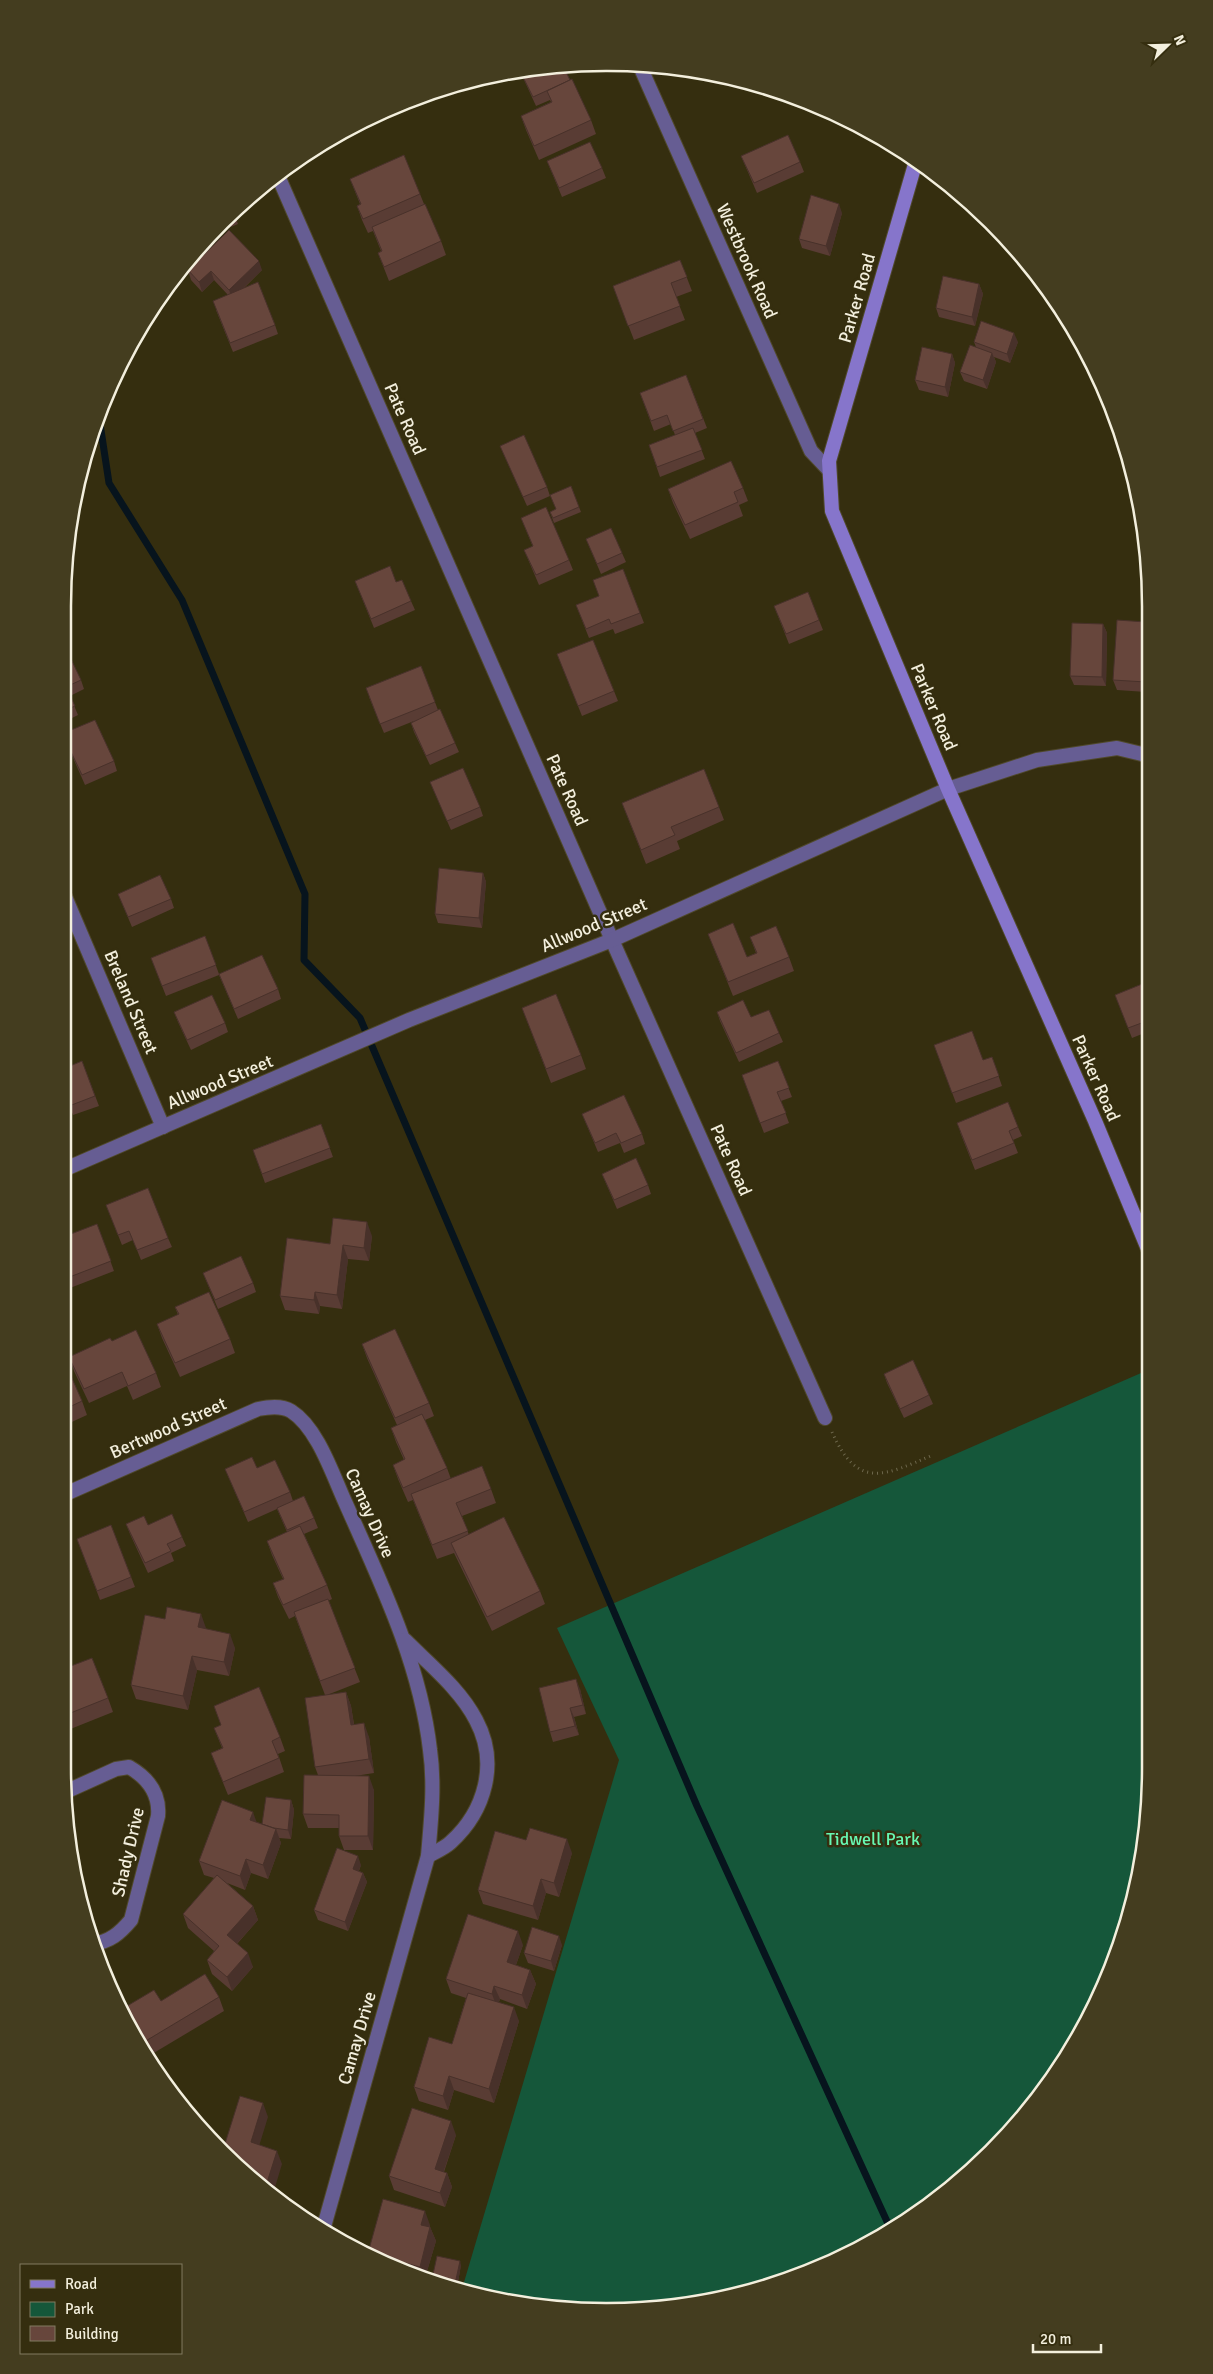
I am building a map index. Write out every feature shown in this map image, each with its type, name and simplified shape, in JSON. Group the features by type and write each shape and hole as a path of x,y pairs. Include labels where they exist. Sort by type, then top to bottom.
{"main road":[{"name":"Parker Road","path":"914,168 828,470 832,511 948,789 1095,1121 1142,1235"}],"street":[{"name":"Westbrook Road","path":"643,72 811,451 828,470"},
{"name":"Pate Road","path":"281,182 612,940 825,1418"},
{"name":"Allwood Street","path":"71,1167 410,1020 612,940 948,789 1037,760 1116,748 1142,754"},
{"name":"Breland Street","path":"71,911 164,1127"},
{"name":"Bertwood Street","path":"71,1491 258,1409 274,1406 290,1410"},
{"name":"Camay Drive","path":"290,1410 316,1436 392,1607 422,1703 431,1751 432,1814 428,1856 324,2222"},
{"name":"Camay Drive","path":"402,1638 454,1690 476,1721 488,1756 486,1790 472,1818 450,1844 428,1856"},
{"name":"Shady Drive","path":"72,1789 116,1770 129,1767 141,1773 153,1789 159,1804 158,1816 131,1920 120,1932 106,1942 101,1943"}],"path":[{"path":"825,1418 841,1452 858,1468 869,1472 892,1472 933,1455"}],"green space":[{"name":"Tidwell Park","path":"1142,1373 1141,1803 1137,1837 1124,1906 1101,1972 1087,2004 1052,2065 1009,2120 959,2170 904,2213 843,2248 811,2262 745,2285 676,2298 642,2302 606,2303 571,2302 537,2298 464,2284 619,1760 557,1628"}],"building":[{"path":"566,73 570,80 533,97 524,78"},
{"path":"572,79 591,120 534,146 521,116 552,102 547,91"},
{"path":"788,135 800,162 754,183 741,156"},
{"path":"590,142 602,168 559,188 547,161"},
{"path":"404,155 420,194 363,219 357,206 361,204 350,179"},
{"path":"811,195 839,204 826,246 799,239"},
{"path":"425,204 441,241 384,267 378,253 382,251 372,227"},
{"path":"229,230 259,261 229,290 211,271 199,282 190,272"},
{"path":"680,260 687,277 671,283 680,306 628,326 613,286"},
{"path":"943,276 979,284 972,317 936,308"},
{"path":"258,282 275,325 230,343 213,301"},
{"path":"981,321 1014,333 1007,354 974,342"},
{"path":"970,345 992,353 983,380 960,372"},
{"path":"922,347 952,354 945,387 915,380"},
{"path":"686,375 703,419 673,431 667,415 651,421 640,393"},
{"path":"693,428 702,450 657,467 649,445"},
{"path":"524,435 547,487 523,497 500,446"},
{"path":"731,461 743,488 734,492 738,502 685,525 668,489"},
{"path":"571,486 579,507 553,518 550,512 556,509 550,495"},
{"path":"546,507 569,560 536,575 524,550 533,546 521,518"},
{"path":"611,528 622,553 597,564 586,539"},
{"path":"390,566 396,582 402,580 411,601 371,619 355,581"},
{"path":"623,569 640,613 611,624 609,619 586,629 576,605 599,596 593,580"},
{"path":"808,592 819,620 786,634 774,606"},
{"path":"1117,620 1142,622 1142,682 1113,680"},
{"path":"1072,623 1103,624 1102,677 1070,676"},
{"path":"593,640 614,691 578,706 557,654"},
{"path":"71,659 81,680 71,685"},
{"path":"421,666 435,702 380,724 366,688"},
{"path":"71,698 75,706 71,708"},
{"path":"440,709 455,743 426,756 411,723"},
{"path":"95,720 114,761 82,775 71,752 71,730"},
{"path":"463,768 480,807 447,821 430,782"},
{"path":"704,769 719,807 671,827 675,835 641,850 622,803"},
{"path":"439,868 483,873 479,918 435,914"},
{"path":"160,875 171,899 128,917 118,894"},
{"path":"733,923 747,957 757,953 750,937 776,926 789,957 728,982 708,934"},
{"path":"205,936 216,965 162,986 151,958"},
{"path":"262,955 278,989 234,1009 219,974"},
{"path":"1142,984 1142,1023 1128,1028 1115,995"},
{"path":"556,994 581,1055 546,1069 522,1008"},
{"path":"212,995 225,1023 187,1040 174,1012"},
{"path":"743,1000 751,1017 769,1010 779,1033 736,1053 717,1012"},
{"path":"972,1031 983,1060 992,1057 999,1076 952,1093 934,1045"},
{"path":"82,1061 95,1096 71,1105 71,1066"},
{"path":"778,1061 789,1088 777,1092 786,1113 760,1123 742,1075"},
{"path":"624,1095 642,1134 621,1143 616,1133 595,1143 582,1114"},
{"path":"1008,1102 1018,1127 1009,1131 1014,1143 972,1160 957,1123"},
{"path":"321,1124 330,1148 262,1174 253,1150"},
{"path":"636,1158 648,1185 614,1200 602,1174"},
{"path":"148,1188 168,1238 137,1250 129,1231 118,1235 106,1205"},
{"path":"333,1218 367,1222 364,1248 343,1245 337,1295 315,1292 314,1300 280,1296 287,1238 330,1244"},
{"path":"97,1224 111,1261 71,1276 71,1234"},
{"path":"241,1256 253,1283 215,1300 203,1273"},
{"path":"209,1292 230,1339 175,1363 157,1324 179,1314 175,1307"},
{"path":"395,1329 429,1403 395,1418 362,1344"},
{"path":"136,1330 156,1373 128,1386 122,1372 84,1389 71,1361 71,1356 110,1338 112,1341"},
{"path":"913,1360 929,1395 900,1409 884,1374"},
{"path":"71,1376 82,1401 71,1406"},
{"path":"422,1414 447,1468 403,1488 393,1465 405,1459 391,1428"},
{"path":"252,1457 257,1468 275,1460 290,1492 244,1512 225,1469"},
{"path":"482,1466 491,1489 456,1503 468,1531 432,1545 411,1494"},
{"path":"304,1496 314,1518 287,1530 277,1508"},
{"path":"172,1514 182,1537 167,1544 171,1551 145,1563 126,1524 144,1516 148,1525"},
{"path":"504,1517 540,1591 487,1617 451,1543"},
{"path":"111,1525 131,1577 97,1591 77,1539"},
{"path":"300,1526 327,1585 283,1605 273,1583 284,1579 267,1541"},
{"path":"328,1599 355,1668 320,1681 294,1612"},
{"path":"167,1607 201,1614 198,1627 230,1634 224,1662 192,1656 183,1696 131,1685 145,1615 165,1619"},
{"path":"92,1658 108,1698 71,1713 71,1666"},
{"path":"576,1679 583,1705 570,1708 575,1726 550,1732 539,1688"},
{"path":"259,1687 280,1737 272,1741 279,1758 223,1782 211,1753 223,1748 214,1728 221,1725 214,1706"},
{"path":"346,1692 351,1725 364,1723 369,1759 315,1767 305,1698"},
{"path":"304,1775 369,1776 368,1836 339,1836 339,1815 303,1814"},
{"path":"266,1797 291,1800 288,1830 262,1824"},
{"path":"222,1800 253,1812 250,1820 276,1829 263,1865 246,1859 240,1876 199,1861"},
{"path":"530,1828 567,1839 554,1883 541,1879 533,1906 478,1890 495,1831 526,1840"},
{"path":"337,1848 358,1856 353,1869 363,1873 345,1922 314,1910"},
{"path":"217,1875 253,1906 227,1935 248,1953 227,1977 207,1960 219,1946 183,1914"},
{"path":"468,1914 518,1931 507,1962 530,1970 522,1995 494,1986 492,1994 446,1979"},
{"path":"532,1927 559,1936 551,1961 524,1953"},
{"path":"205,1974 219,1997 146,2041 127,2006 154,1990 161,2001"},
{"path":"468,1993 514,2007 489,2089 449,2076 443,2096 414,2087 429,2037 452,2044"},
{"path":"240,2096 263,2103 251,2142 277,2151 268,2181 254,2170 225,2143"},
{"path":"412,2108 451,2121 435,2169 447,2173 440,2193 389,2176"},
{"path":"383,2199 425,2211 421,2225 430,2227 420,2267 402,2262 369,2248"},
{"path":"437,2256 460,2261 456,2281 433,2274"}],"waterway":[{"path":"101,431 109,483 182,600 305,894 304,960 360,1018 697,1806 888,2223"}]}
